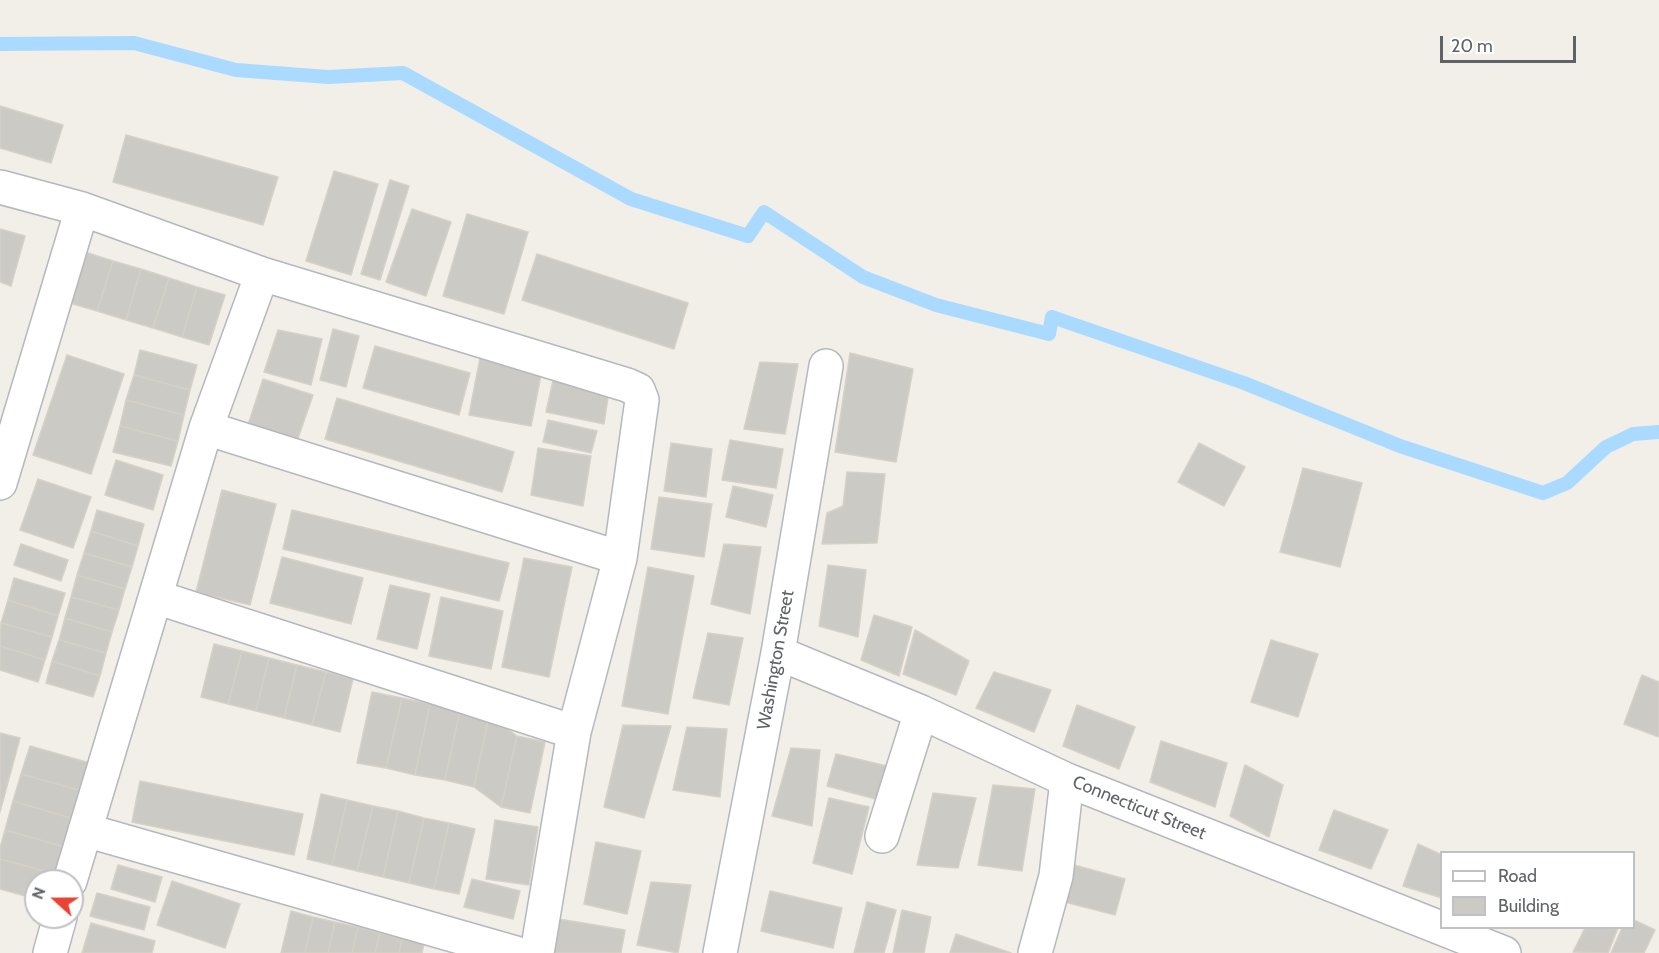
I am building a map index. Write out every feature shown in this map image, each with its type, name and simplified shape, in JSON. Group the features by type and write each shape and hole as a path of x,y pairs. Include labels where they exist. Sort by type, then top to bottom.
{"street":[{"path":"0,187 82,209 262,274 638,390 642,400 620,558 574,732 537,953"},
{"path":"0,483 82,209"},
{"path":"74,869 206,429 262,274"},
{"name":"Washington Street","path":"720,953 778,653 826,366"},
{"path":"206,429 620,558"},
{"path":"156,597 574,732"},
{"name":"Connecticut Street","path":"778,653 921,712 1067,780 1440,928"},
{"path":"882,836 921,712"},
{"path":"1035,953 1056,876 1067,780"},
{"path":"85,830 516,953"},
{"path":"50,953 57,929"},
{"name":"Connecticut Street","path":"1443,929 1504,953"}],"building":[{"path":"0,106 63,125 51,163 0,148"},
{"path":"126,135 278,177 263,225 113,182"},
{"path":"334,171 378,184 351,275 306,261"},
{"path":"390,180 409,186 380,280 361,274"},
{"path":"412,209 451,222 426,296 386,282"},
{"path":"467,214 528,232 504,314 443,296"},
{"path":"0,229 25,236 11,286 0,282"},
{"path":"85,252 113,261 97,311 70,303"},
{"path":"537,254 688,303 674,349 522,300"},
{"path":"113,261 141,269 126,320 97,311"},
{"path":"141,269 169,278 153,328 126,320"},
{"path":"169,278 197,287 182,337 153,328"},
{"path":"197,287 225,295 209,345 182,337"},
{"path":"333,329 359,336 346,387 320,380"},
{"path":"278,330 322,339 311,385 264,372"},
{"path":"375,346 470,373 459,415 363,388"},
{"path":"140,350 197,365 190,390 134,375"},
{"path":"850,353 913,369 896,462 835,452"},
{"path":"67,355 124,374 91,474 33,455"},
{"path":"480,358 542,370 531,426 469,415"},
{"path":"760,362 798,364 785,434 744,429"},
{"path":"134,375 190,390 184,415 126,400"},
{"path":"554,376 610,384 604,424 546,412"},
{"path":"263,379 313,395 296,444 247,428"},
{"path":"337,398 514,452 502,492 325,439"},
{"path":"126,400 184,415 178,441 120,426"},
{"path":"548,420 597,431 591,453 543,442"},
{"path":"120,426 178,441 171,466 113,452"},
{"path":"730,440 783,449 776,488 722,480"},
{"path":"671,443 712,449 706,497 664,491"},
{"path":"1199,443 1245,467 1224,506 1178,482"},
{"path":"538,448 591,456 583,506 531,495"},
{"path":"116,460 163,475 153,510 105,495"},
{"path":"1303,468 1362,483 1340,567 1280,552"},
{"path":"847,472 885,474 877,543 822,544 827,513 843,506"},
{"path":"38,479 91,497 73,548 20,530"},
{"path":"733,486 773,495 766,527 726,517"},
{"path":"222,490 276,504 250,605 196,592"},
{"path":"659,497 712,504 704,557 651,549"},
{"path":"97,510 144,524 138,546 91,531"},
{"path":"292,510 509,563 499,601 283,549"},
{"path":"91,531 138,546 132,567 84,553"},
{"path":"21,544 68,560 61,581 14,565"},
{"path":"724,544 761,547 750,614 711,604"},
{"path":"84,553 132,567 125,589 77,575"},
{"path":"282,557 363,578 351,624 270,603"},
{"path":"524,558 572,567 549,677 502,667"},
{"path":"828,565 866,570 858,637 819,626"},
{"path":"648,567 694,576 668,714 622,706"},
{"path":"77,575 125,589 119,610 71,597"},
{"path":"14,578 65,593 58,616 8,600"},
{"path":"390,585 430,594 417,649 377,639"},
{"path":"71,597 119,610 112,632 65,618"},
{"path":"441,597 503,611 491,669 429,656"},
{"path":"8,600 58,616 52,637 1,623"},
{"path":"874,615 912,627 899,676 861,660"},
{"path":"65,618 112,632 106,653 59,640"},
{"path":"1,623 52,637 45,660 0,646"},
{"path":"915,630 969,661 956,695 903,674"},
{"path":"708,633 743,638 729,705 693,698"},
{"path":"59,640 106,653 100,676 52,661"},
{"path":"1271,640 1318,654 1298,717 1251,702"},
{"path":"214,644 242,651 228,704 201,697"},
{"path":"0,646 45,660 38,682 0,670"},
{"path":"242,651 269,658 256,711 228,704"},
{"path":"269,658 297,665 284,718 256,711"},
{"path":"52,661 100,676 93,697 46,683"},
{"path":"297,665 326,672 312,725 284,718"},
{"path":"326,672 353,679 340,732 312,725"},
{"path":"994,672 1051,690 1034,732 976,708"},
{"path":"1642,675 1659,682 1659,737 1624,724"},
{"path":"372,692 402,698 386,768 357,763"},
{"path":"402,698 430,704 415,775 386,768"},
{"path":"430,704 460,710 445,780 415,775"},
{"path":"1077,705 1135,727 1119,769 1063,746"},
{"path":"460,710 489,716 474,787 445,780"},
{"path":"489,716 517,736 501,807 474,787"},
{"path":"623,725 671,726 644,818 604,807"},
{"path":"687,727 727,729 720,797 673,790"},
{"path":"0,733 20,738 0,812"},
{"path":"517,736 545,742 530,813 501,807"},
{"path":"1161,741 1227,763 1215,807 1150,782"},
{"path":"30,746 90,763 82,791 21,774"},
{"path":"791,748 820,750 812,826 772,816"},
{"path":"836,754 887,766 879,800 827,786"},
{"path":"1245,765 1283,785 1269,837 1230,816"},
{"path":"21,774 82,791 74,819 13,801"},
{"path":"140,781 303,814 294,855 132,822"},
{"path":"993,785 1035,789 1022,871 978,865"},
{"path":"933,793 976,798 958,868 917,865"},
{"path":"321,794 347,800 332,865 307,859"},
{"path":"829,798 869,807 852,874 813,863"},
{"path":"347,800 373,806 357,871 332,865"},
{"path":"13,801 74,819 65,847 5,830"},
{"path":"373,806 398,811 383,877 357,871"},
{"path":"1334,810 1388,830 1371,869 1319,850"},
{"path":"398,811 424,818 409,883 383,877"},
{"path":"424,818 449,823 434,889 409,883"},
{"path":"495,820 538,827 529,885 486,879"},
{"path":"449,823 475,829 459,894 434,889"},
{"path":"5,830 65,847 60,869 36,869 0,859 0,848"},
{"path":"596,842 641,851 627,914 584,904"},
{"path":"1418,844 1440,854 1440,897 1403,886"},
{"path":"0,859 36,869 24,869 24,896 0,889"},
{"path":"1067,863 1125,879 1115,915 1057,900"},
{"path":"118,865 162,877 155,902 111,889"},
{"path":"472,879 520,891 513,919 464,907"},
{"path":"172,881 240,904 225,948 157,925"},
{"path":"651,882 691,885 678,953 637,945"},
{"path":"770,891 842,908 833,948 761,931"},
{"path":"97,893 150,907 144,930 90,916"},
{"path":"867,902 896,910 884,953 854,953"},
{"path":"902,910 931,917 924,953 893,953"},
{"path":"291,911 313,917 305,953 281,953"},
{"path":"313,917 335,922 328,953 305,953"},
{"path":"553,918 625,930 621,953 548,953"},
{"path":"1635,920 1655,930 1644,953 1611,953 1622,929 1635,929"},
{"path":"335,922 358,927 352,953 328,953"},
{"path":"91,923 155,941 152,953 82,953"},
{"path":"358,927 380,933 375,953 352,953"},
{"path":"1584,929 1618,929 1608,953 1573,952"},
{"path":"380,933 402,938 399,953 375,953"},
{"path":"956,934 1011,953 950,953"},
{"path":"402,938 424,943 422,953 399,953"}],"waterway":[{"path":"0,44 134,43 236,70 328,77 403,73 631,199 748,236 764,212 863,277 936,305 1049,334 1052,317 1244,383 1400,446 1543,493 1567,483 1606,447 1633,434 1659,432"}]}
